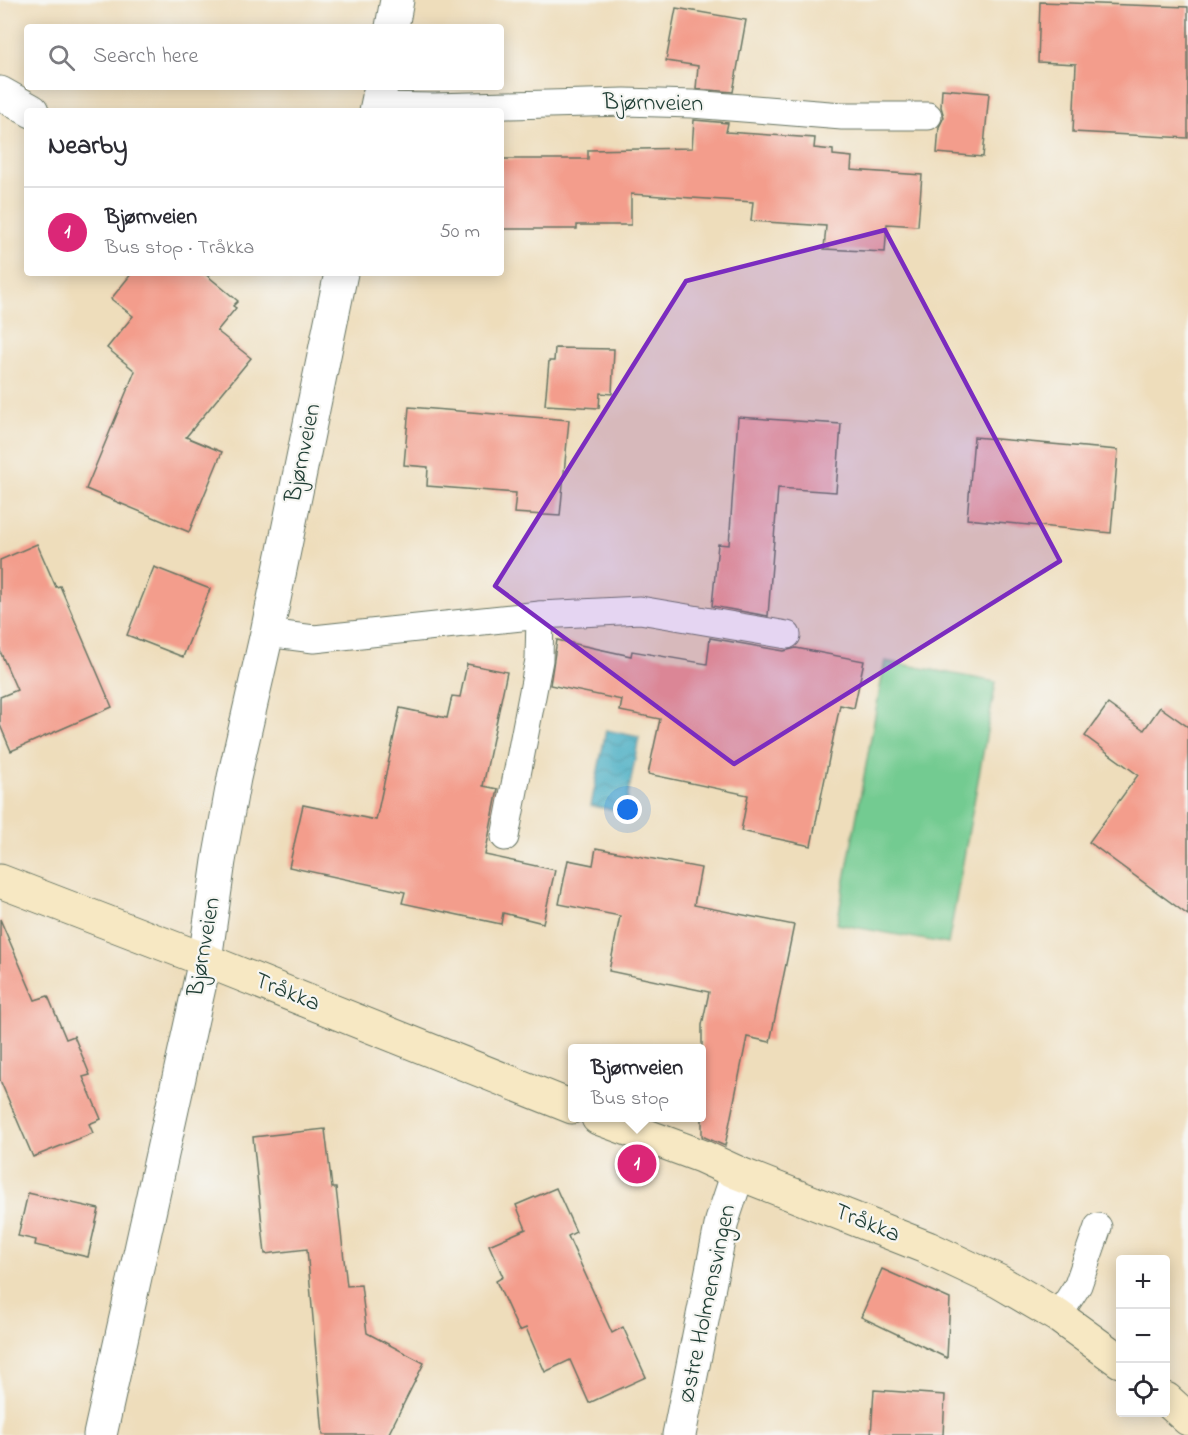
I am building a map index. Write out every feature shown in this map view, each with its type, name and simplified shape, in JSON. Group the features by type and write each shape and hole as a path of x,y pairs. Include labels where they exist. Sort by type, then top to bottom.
{"street":[{"path":"393,24 397,0"},
{"path":"0,93 27,108"},
{"name":"Bjørnveien","path":"100,1435 205,960 234,778 267,633 340,276"},
{"name":"Tråkka","path":"0,881 568,1105"},
{"name":"Tråkka","path":"609,1122 701,1156 738,1173 928,1248 998,1281 1058,1316 1116,1358"},
{"name":"Østre Holmensvingen","path":"680,1435 722,1221 738,1173"},
{"path":"1170,1403 1188,1419"}],"lane":[{"name":"Bjørnveien","path":"378,101 434,107 625,102 692,104 842,116 928,116"},
{"path":"267,633 314,639 540,615 640,610 787,635"},
{"path":"506,837 539,660 540,615"},
{"path":"1058,1316 1078,1285 1098,1227"}],"highlighted area":[{"path":"885,230 1060,561 734,764 495,586 686,281"}],"green space":[{"path":"885,661 996,682 948,944 837,924"}],"water":[{"path":"606,730 639,737 625,812 591,806"}],"building":[{"path":"1040,2 1188,7 1188,138 1073,132 1076,64 1038,62"},
{"path":"676,8 746,20 733,92 696,89 698,66 666,61"},
{"path":"942,89 989,93 983,157 937,153 939,127 944,117 941,107"},
{"path":"694,120 728,123 726,132 815,138 814,148 833,150 833,155 852,157 851,170 922,175 918,226 887,224 885,252 824,249 826,226 751,221 753,202 631,194 631,225 577,225 577,229 504,229 504,159 588,159 588,150 692,148"},
{"path":"130,276 208,276 238,301 233,306 236,308 217,331 251,358 186,437 222,452 189,532 86,489 135,371 107,348 133,316 111,299"},
{"path":"555,348 614,349 612,394 600,393 599,408 545,405 549,361 554,361"},
{"path":"409,407 569,420 560,516 514,513 516,493 427,486 428,467 404,465"},
{"path":"738,417 841,424 836,492 778,488 768,616 712,606 718,544 729,545"},
{"path":"974,437 1118,450 1111,533 967,519"},
{"path":"37,544 56,587 60,586 112,707 11,751 0,725 0,697 17,690 0,651 0,560"},
{"path":"154,567 210,589 183,657 127,635"},
{"path":"710,638 784,651 796,648 864,661 854,708 840,705 811,846 741,831 748,795 648,774 660,719 620,711 622,700 550,685 557,640 631,656 632,651 707,664"},
{"path":"467,664 507,672 483,786 498,789 485,855 555,870 543,923 503,913 501,924 402,903 405,892 289,867 303,805 376,820 400,708 447,718 452,696 460,697"},
{"path":"1108,704 1144,730 1160,707 1188,727 1188,915 1089,842 1138,775 1085,736"},
{"path":"596,848 701,868 694,905 794,925 770,1042 747,1037 725,1146 702,1136 702,1122 706,1122 706,1044 702,1044 702,1025 709,992 609,971 620,916 559,904 568,860 593,865"},
{"path":"0,919 35,1000 48,996 66,1039 74,1036 90,1075 83,1077 101,1119 89,1124 93,1133 33,1157 0,1080"},
{"path":"325,1129 332,1188 336,1188 347,1286 361,1285 367,1333 424,1363 388,1435 323,1435 307,1249 265,1254 253,1137"},
{"path":"556,1188 576,1232 568,1236 612,1333 623,1327 646,1377 589,1403 570,1360 545,1372 526,1328 519,1331 496,1281 503,1277 489,1245 526,1229 516,1205"},
{"path":"28,1193 99,1209 88,1257 35,1245 36,1240 18,1236"},
{"path":"882,1269 950,1299 947,1358 861,1317"},
{"path":"874,1390 945,1395 943,1435 871,1435"}],"place":[{"name":"Bjørnveien","path":"637,1164"}]}
